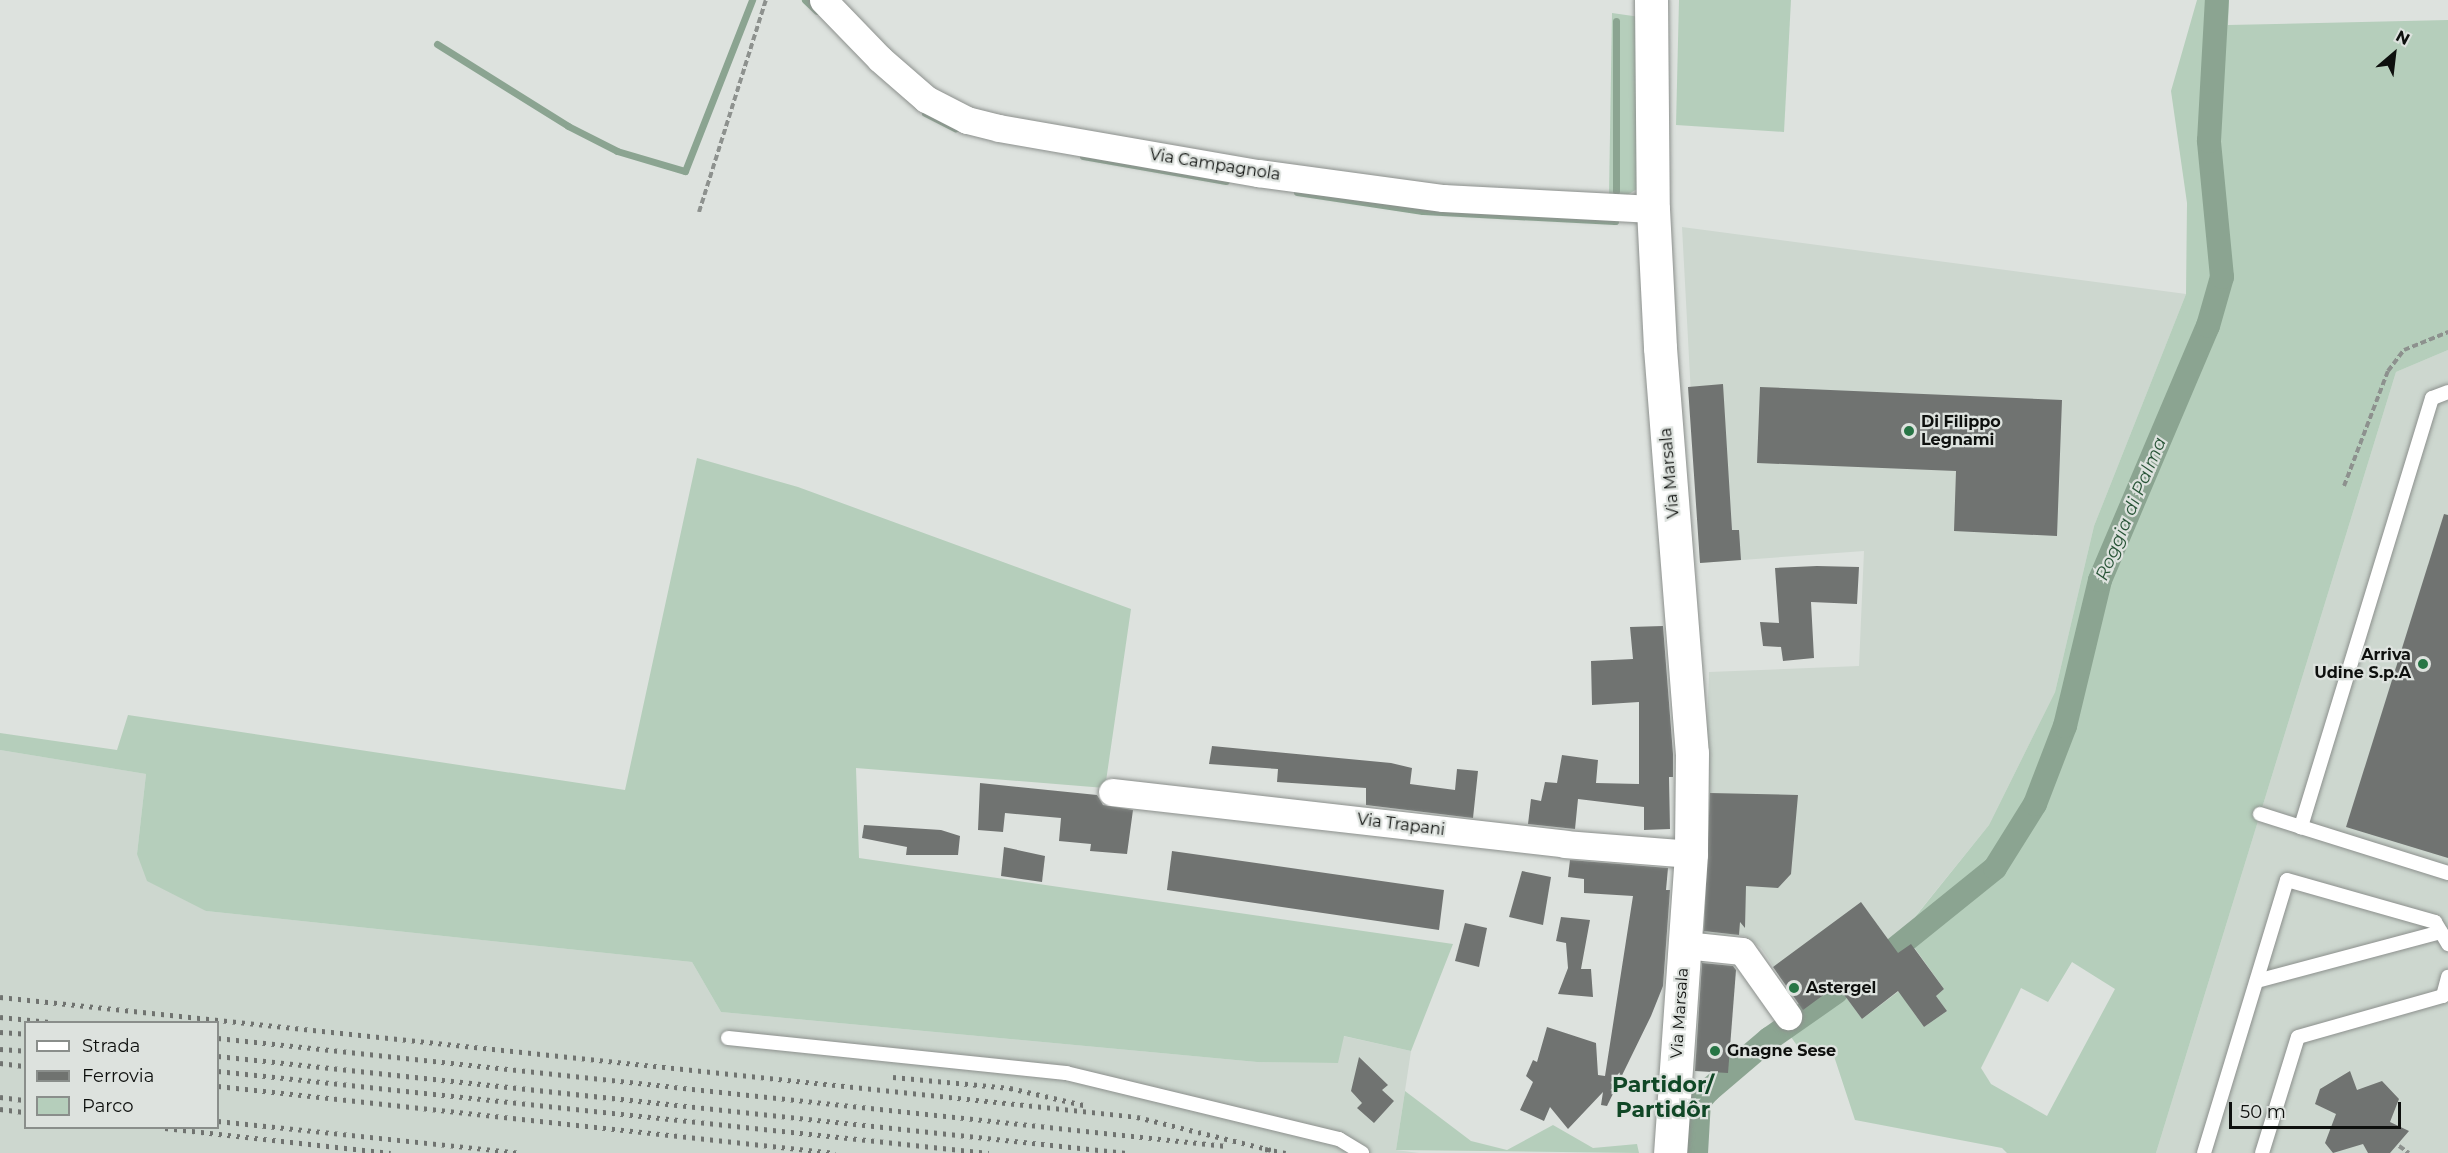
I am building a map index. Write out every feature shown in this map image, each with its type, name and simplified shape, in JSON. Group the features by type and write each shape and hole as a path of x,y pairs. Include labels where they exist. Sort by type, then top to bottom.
{"street":[{"name":"Via Campagnola","path":"823,0 880,59 926,99 967,120 999,128 1258,173 1443,198 1653,209"},
{"name":"Via Marsala","path":"1651,0 1653,209 1660,348 1692,753 1691,854 1670,1153"},
{"name":"Via Trapani","path":"1112,792 1565,844 1691,854"},
{"name":"Via Marsala","path":"1685,945 1742,951 1788,1016"}],"lane":[{"path":"2301,827 2432,399 2448,392"},
{"path":"2260,814 2448,873"},
{"path":"2204,1153 2287,880 2435,922 2445,938 2257,981"},
{"path":"2262,1153 2298,1037 2443,996 2448,977"},
{"path":"728,1038 1066,1073 1339,1139 1362,1153"}],"path":[{"path":"699,212 766,0"},
{"path":"2344,486 2388,371 2404,350 2448,332"},
{"path":"2399,1146 2409,1153"}],"shaded area":[{"path":"1682,227 2186,294 2094,526 2055,692 1989,825 1892,945 1894,956 1911,944 1944,989 1947,1011 1924,1027 1909,1006 1862,1019 1837,986 1803,1010 1761,948 1744,936 1700,934 1709,672 1859,666 1864,551 1700,563"},
{"path":"2448,350 2448,1153 2156,1153 2396,372"},
{"path":"0,750 146,774 137,854 206,911 692,962 721,1012 1257,1062 1337,1063 1343,1036 1411,1051 1396,1150 1419,1153 0,1153"}],"green space":[{"path":"1679,0 1791,0 1784,132 1676,125"},
{"path":"2197,0 2229,0 2228,25 2448,20 2448,350 2396,372 2156,1153 2007,1153 2002,1148 1855,1120 1831,1047 1803,1054 1791,1037 1846,997 1862,1019 1906,986 1909,1006 1924,1027 1947,1011 1936,996 1944,989 1903,932 1989,825 2055,692 2094,526 2186,294 2187,203 2171,91","holes":["2072,962 2115,989 2047,1116 1991,1084 1981,1068 2021,988 2048,1002"]},
{"path":"1612,13 1640,17 1639,188 1627,195 1609,194"},
{"path":"697,458 798,487 1131,609 1105,788 856,768 859,858 1453,944 1411,1051 1344,1036 1338,1063 1257,1062 721,1012 692,962 206,911 147,881 137,854 146,774 0,750 0,733 117,750 128,715 625,790"},
{"path":"1405,1091 1471,1141 1507,1150 1553,1125 1593,1148 1637,1144 1639,1153 1396,1150"}],"building":[{"path":"1723,384 1732,530 1739,530 1741,560 1700,563 1688,387"},
{"name":"Di Filippo Legnami","path":"1760,387 2062,400 2057,536 1954,531 1956,471 1757,463"},
{"name":"Arriva Udine S.p.A","path":"2444,514 2448,515 2448,858 2346,827"},
{"path":"1859,567 1857,604 1811,602 1814,658 1783,661 1781,647 1763,646 1760,622 1779,623 1775,568"},
{"path":"1663,626 1673,754 1673,777 1669,777 1670,829 1644,830 1644,807 1578,799 1575,829 1528,824 1531,799 1541,801 1545,782 1557,783 1562,755 1598,760 1596,783 1639,784 1639,702 1592,705 1591,661 1633,659 1630,627"},
{"path":"1212,746 1391,763 1412,768 1410,784 1455,790 1457,769 1478,771 1473,818 1366,805 1366,788 1277,782 1278,769 1209,764"},
{"path":"980,783 1097,795 1103,805 1133,810 1127,854 1090,851 1091,844 1059,841 1061,818 1005,813 1003,832 978,830"},
{"path":"1710,793 1798,795 1791,874 1778,888 1746,886 1745,928 1740,922 1739,935 1704,931"},
{"path":"864,825 941,830 960,836 958,855 906,855 907,847 862,838"},
{"path":"1004,847 1045,856 1042,882 1001,876"},
{"path":"1172,851 1444,890 1439,930 1167,890"},
{"path":"1570,860 1668,868 1666,890 1670,890 1663,986 1651,1016 1607,1106 1601,1105 1603,1092 1568,1129 1550,1107 1544,1121 1520,1110 1533,1082 1526,1076 1533,1060 1537,1062 1547,1027 1596,1043 1598,1075 1605,1076 1633,896 1584,893 1584,879 1568,877"},
{"path":"1522,871 1551,877 1543,925 1509,917"},
{"path":"1861,902 1898,953 1911,944 1944,989 1936,996 1947,1011 1924,1027 1898,991 1862,1019 1837,985 1803,1010 1773,967"},
{"path":"1561,917 1590,920 1581,969 1591,969 1593,997 1558,994 1568,968 1566,943 1556,941"},
{"path":"1465,923 1487,928 1479,967 1455,961"},
{"path":"1702,963 1733,966 1736,970 1728,1073 1695,1071"},
{"path":"1359,1057 1388,1085 1382,1090 1394,1101 1374,1123 1357,1108 1362,1103 1351,1091"},
{"path":"2350,1071 2357,1090 2382,1081 2399,1099 2390,1122 2409,1131 2390,1153 2368,1153 2363,1144 2333,1153 2325,1143 2336,1114 2315,1104 2320,1089"}],"waterway":[{"path":"437,44 568,126 617,151 685,171 752,0"},
{"path":"805,0 817,11"},
{"name":"Roggia di Palma","path":"1886,956 1995,868 2035,804 2065,726 2100,580 2208,326 2222,277 2209,141 2217,0"},
{"path":"1616,21 1616,191"},
{"path":"925,113 955,128"},
{"path":"1083,156 1226,181"},
{"path":"1297,192 1423,211 1615,221 1615,217"},
{"path":"1696,1153 1699,1101 1769,1039 1836,992"}],"railway":[{"path":"0,997 1137,1117 1271,1150"},
{"path":"0,1017 40,1021"},
{"path":"0,1032 24,1034"},
{"path":"219,1038 1226,1146"},
{"path":"0,1049 24,1051"},
{"path":"219,1056 1127,1153"},
{"path":"0,1063 24,1066"},
{"path":"219,1071 989,1153"},
{"path":"893,1077 1010,1088 1088,1106"},
{"path":"219,1086 835,1153"},
{"path":"0,1097 24,1100"},
{"path":"0,1109 24,1112"},
{"path":"219,1121 521,1153"},
{"path":"174,1129 391,1153"},
{"path":"1265,1149 1286,1153"}],"place":[{"name":"Di Filippo Legnami","path":"1909,431"},
{"name":"Arriva Udine S.p.A","path":"2423,664"},
{"name":"Astergel","path":"1794,988"},
{"name":"Gnagne Sese","path":"1715,1051"}],"district":[{"name":"Partidor/ Partidôr","path":"1663,1096"}]}
